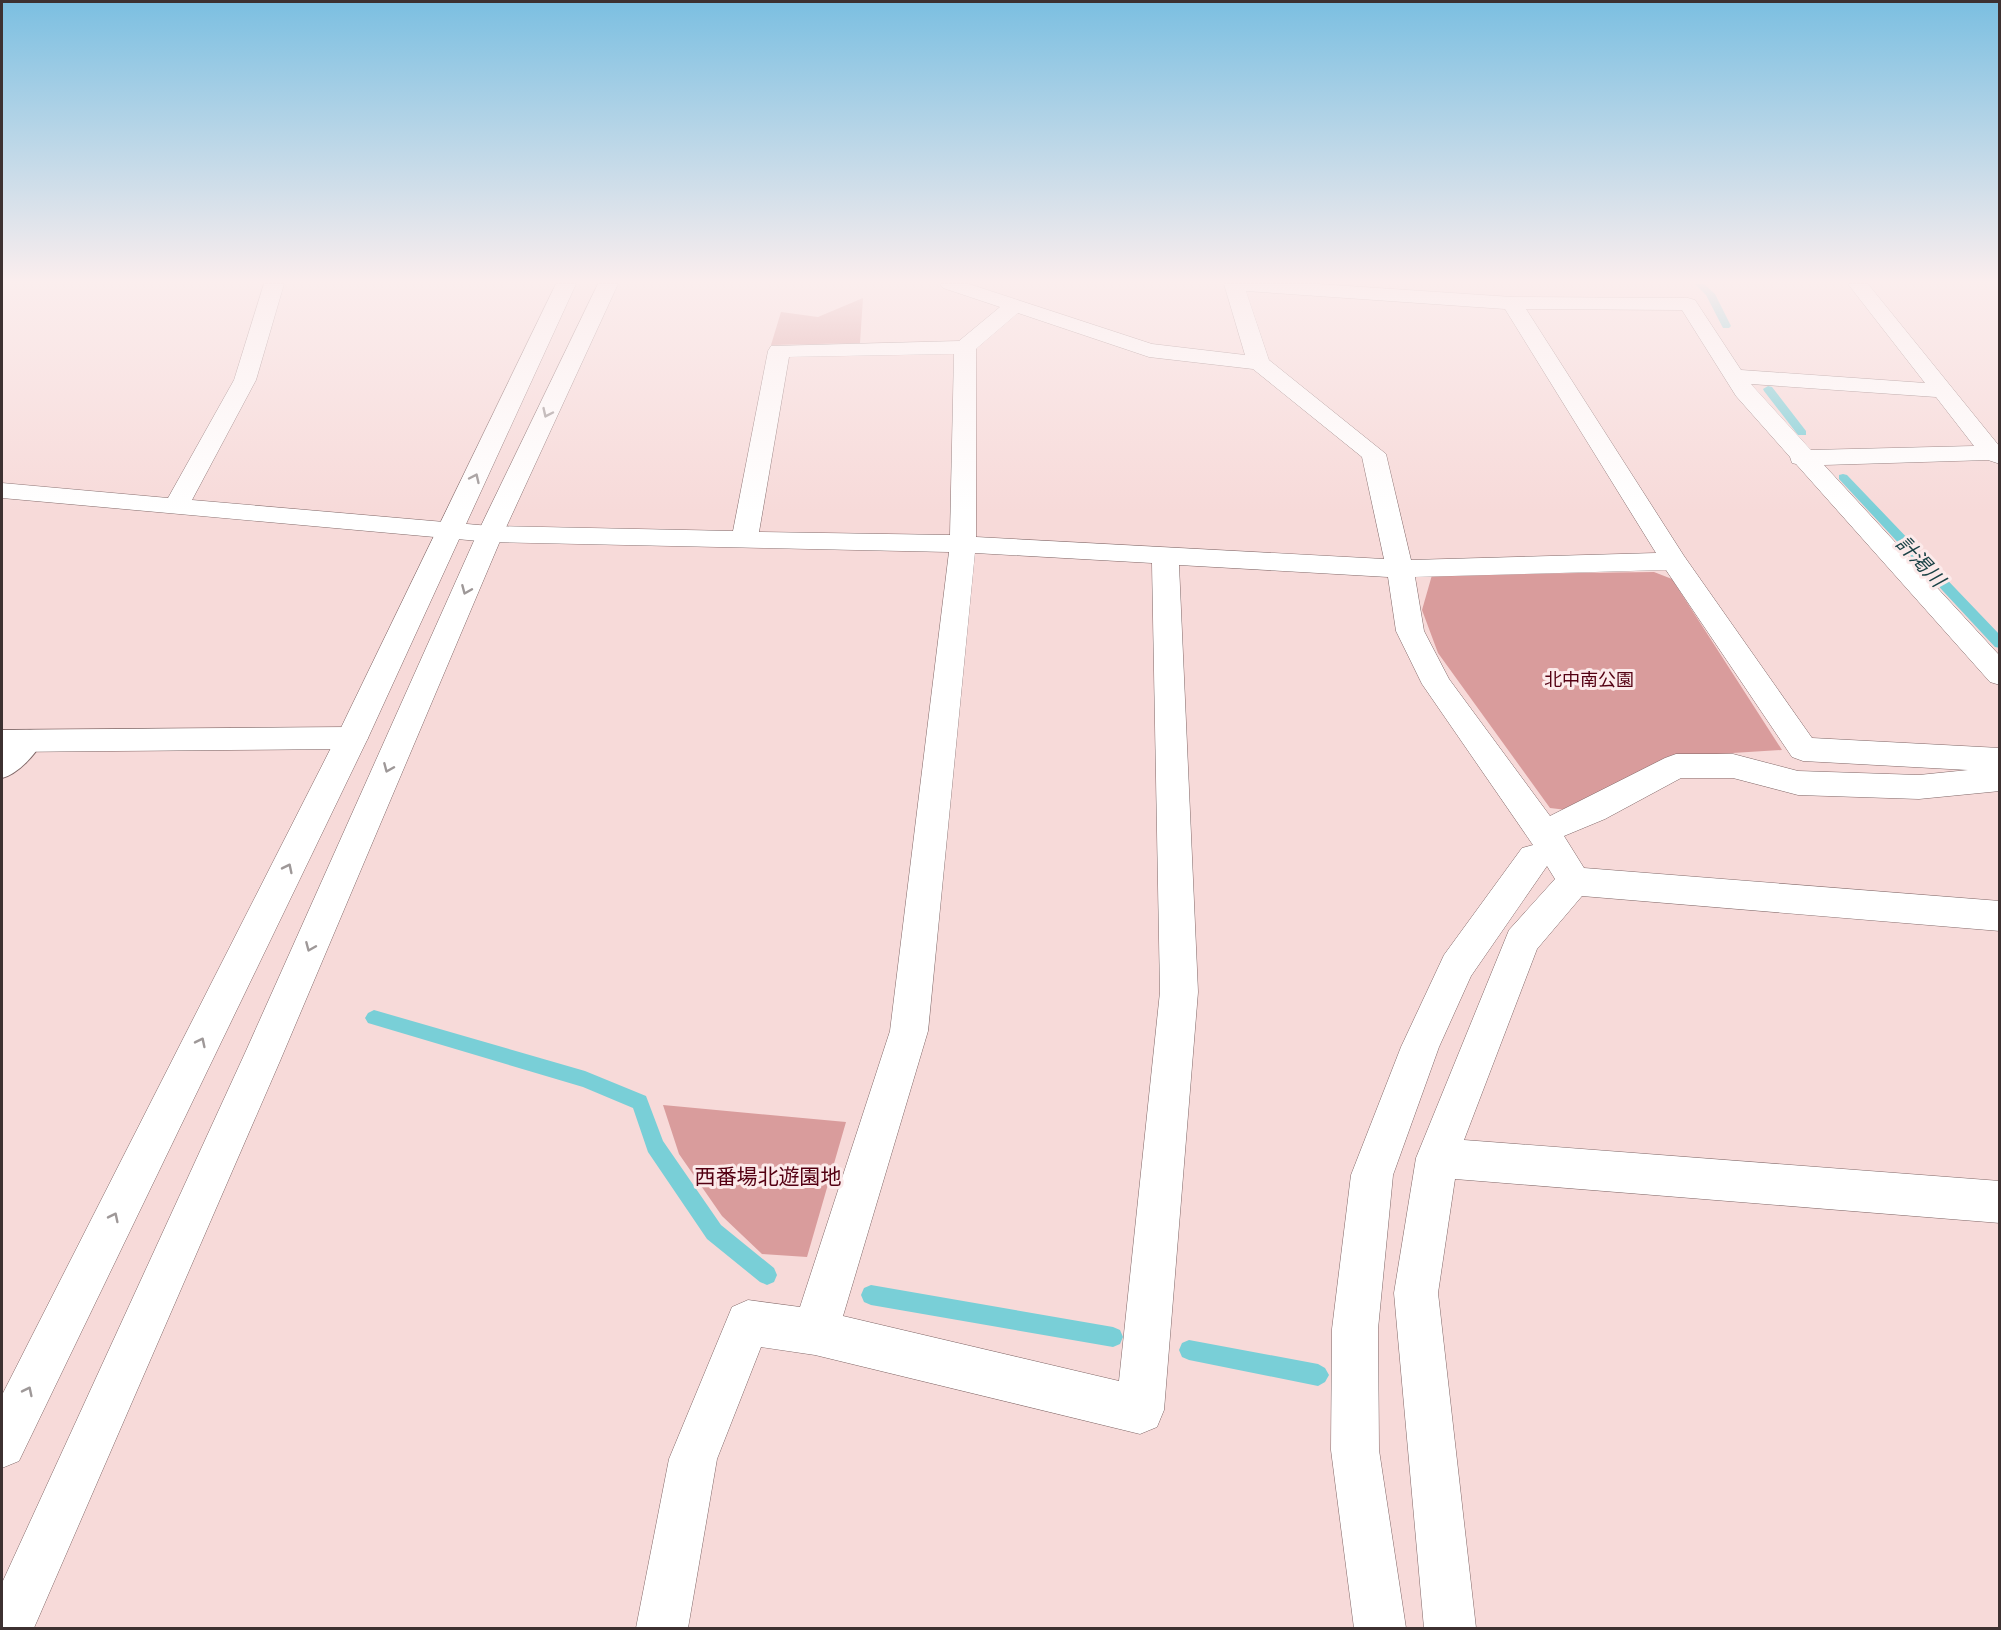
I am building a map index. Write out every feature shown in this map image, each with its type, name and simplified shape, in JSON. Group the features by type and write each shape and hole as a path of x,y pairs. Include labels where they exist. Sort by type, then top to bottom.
{"street":[{"path":"177,506 245,380 251,360"},
{"path":"2,1444 352,738 530,360"},
{"path":"8,1629 266,1050 490,534 572,360"},
{"path":"744,540 777,360"},
{"path":"816,1332 909,1031 963,544 966,360"},
{"path":"1233,360 1258,363 1374,454 1400,569 1410,631 1437,684 1547,838 1574,881"},
{"path":"1548,360 1674,561 1803,749 2000,760"},
{"path":"1724,360 1743,391 2000,675"},
{"path":"1918,360 1996,455"},
{"path":"1734,376 1943,391"},
{"path":"1802,458 1996,455"},
{"path":"2,491 490,534 963,544 1400,569 1674,561"},
{"path":"662,1629 693,1459 748,1323 816,1332 1140,1410 1179,992 1165,556"},
{"path":"16,741 352,738"},
{"path":"1563,823 1593,810 1672,762 1733,766 1798,783 1920,787 2000,779"},
{"path":"1380,1629 1355,1450 1355,1329 1372,1174 1420,1047 1457,966 1534,858"},
{"path":"1574,881 2000,916"},
{"path":"1450,1629 1416,1293 1437,1158 1522,941 1574,881"},
{"path":"1437,1158 2000,1202"}],"lane":[{"path":"2,768 16,741"}],"green space":[{"name":"北中南公園","path":"1654,572 1672,579 1782,750 1669,757 1567,810 1550,808 1438,653 1422,610 1432,575"},
{"name":"西番場北遊園地","path":"663,1105 846,1122 807,1257 762,1254 722,1216 679,1154"}],"waterway":[{"name":"計渇川","path":"1768,389 1802,433"},
{"name":"計渇川","path":"1843,477 2000,644"},
{"path":"374,1018 585,1079 640,1102 655,1146 714,1232 767,1275"},
{"path":"871,1295 1113,1337"},
{"path":"1189,1350 1318,1375"}]}
